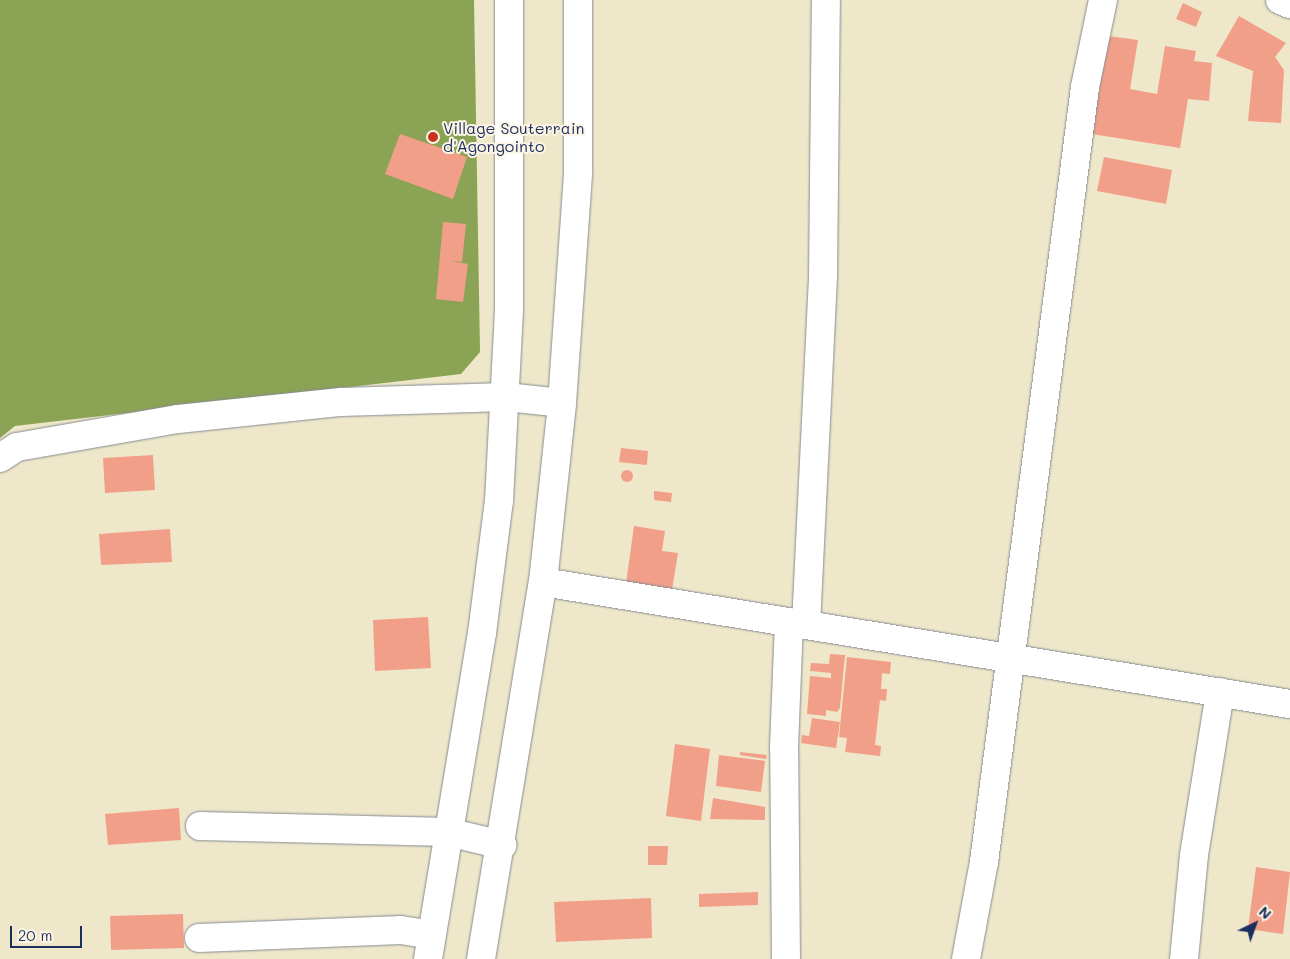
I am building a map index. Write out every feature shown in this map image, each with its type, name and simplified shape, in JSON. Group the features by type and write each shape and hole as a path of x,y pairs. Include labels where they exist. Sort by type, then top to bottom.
{"street":[{"path":"199,938 401,930 430,947 482,633 506,397 509,0"},
{"path":"481,959 502,845 543,582 562,403 578,172 578,0"},
{"path":"786,959 784,747 798,623 823,276 826,0"},
{"path":"966,959 984,862 1009,656 1085,87 1103,0"},
{"path":"1280,0 1290,4"},
{"path":"0,458 17,447 178,419 341,402 506,397 562,403"},
{"path":"543,582 1009,656 1290,704"},
{"path":"1184,959 1194,855 1220,692"},
{"path":"200,826 448,832 502,845"}],"green space":[{"path":"0,0 474,0 480,352 461,374 15,426 0,438"}],"building":[{"path":"1183,3 1202,12 1196,27 1176,19"},
{"path":"1239,16 1286,43 1275,57 1284,70 1281,123 1248,121 1253,71 1216,56"},
{"path":"1108,36 1138,40 1130,89 1157,94 1165,46 1196,51 1194,61 1212,63 1209,101 1188,99 1180,148 1092,134"},
{"path":"400,134 467,157 453,199 385,174"},
{"path":"1104,157 1172,170 1166,204 1097,191"},
{"path":"443,222 466,224 462,262 450,261 468,264 463,302 436,299"},
{"path":"621,448 648,451 647,465 619,462"},
{"path":"153,455 155,490 105,493 103,458"},
{"path":"627,470 633,476 627,482 621,476"},
{"path":"654,491 672,493 671,502 654,500"},
{"path":"634,526 665,531 662,551 678,553 672,590 626,583"},
{"path":"170,529 172,562 101,565 99,534"},
{"path":"428,617 431,668 375,671 373,620"},
{"path":"830,654 845,655 840,708 837,712 826,710 826,716 807,714 810,676 831,678 831,673 810,671 811,663 829,664"},
{"path":"847,657 891,662 890,674 882,673 881,689 887,689 886,701 880,700 875,745 881,746 880,756 845,752 847,738 839,737"},
{"path":"812,718 840,722 836,748 801,743 802,735 809,736"},
{"path":"675,744 710,749 701,821 666,816"},
{"path":"740,752 767,755 766,759 740,755"},
{"path":"719,755 765,761 761,792 716,786"},
{"path":"713,798 765,807 765,820 710,819"},
{"path":"179,808 181,840 108,845 105,814"},
{"path":"648,846 668,846 667,865 648,865"},
{"path":"1256,867 1290,872 1283,934 1248,929"},
{"path":"758,892 758,905 699,907 699,894"},
{"path":"651,898 652,938 556,942 554,902"},
{"path":"183,914 184,948 111,950 110,916"}],"place":[{"name":"Village Souterrain d'Agongointo","path":"433,137"}]}
